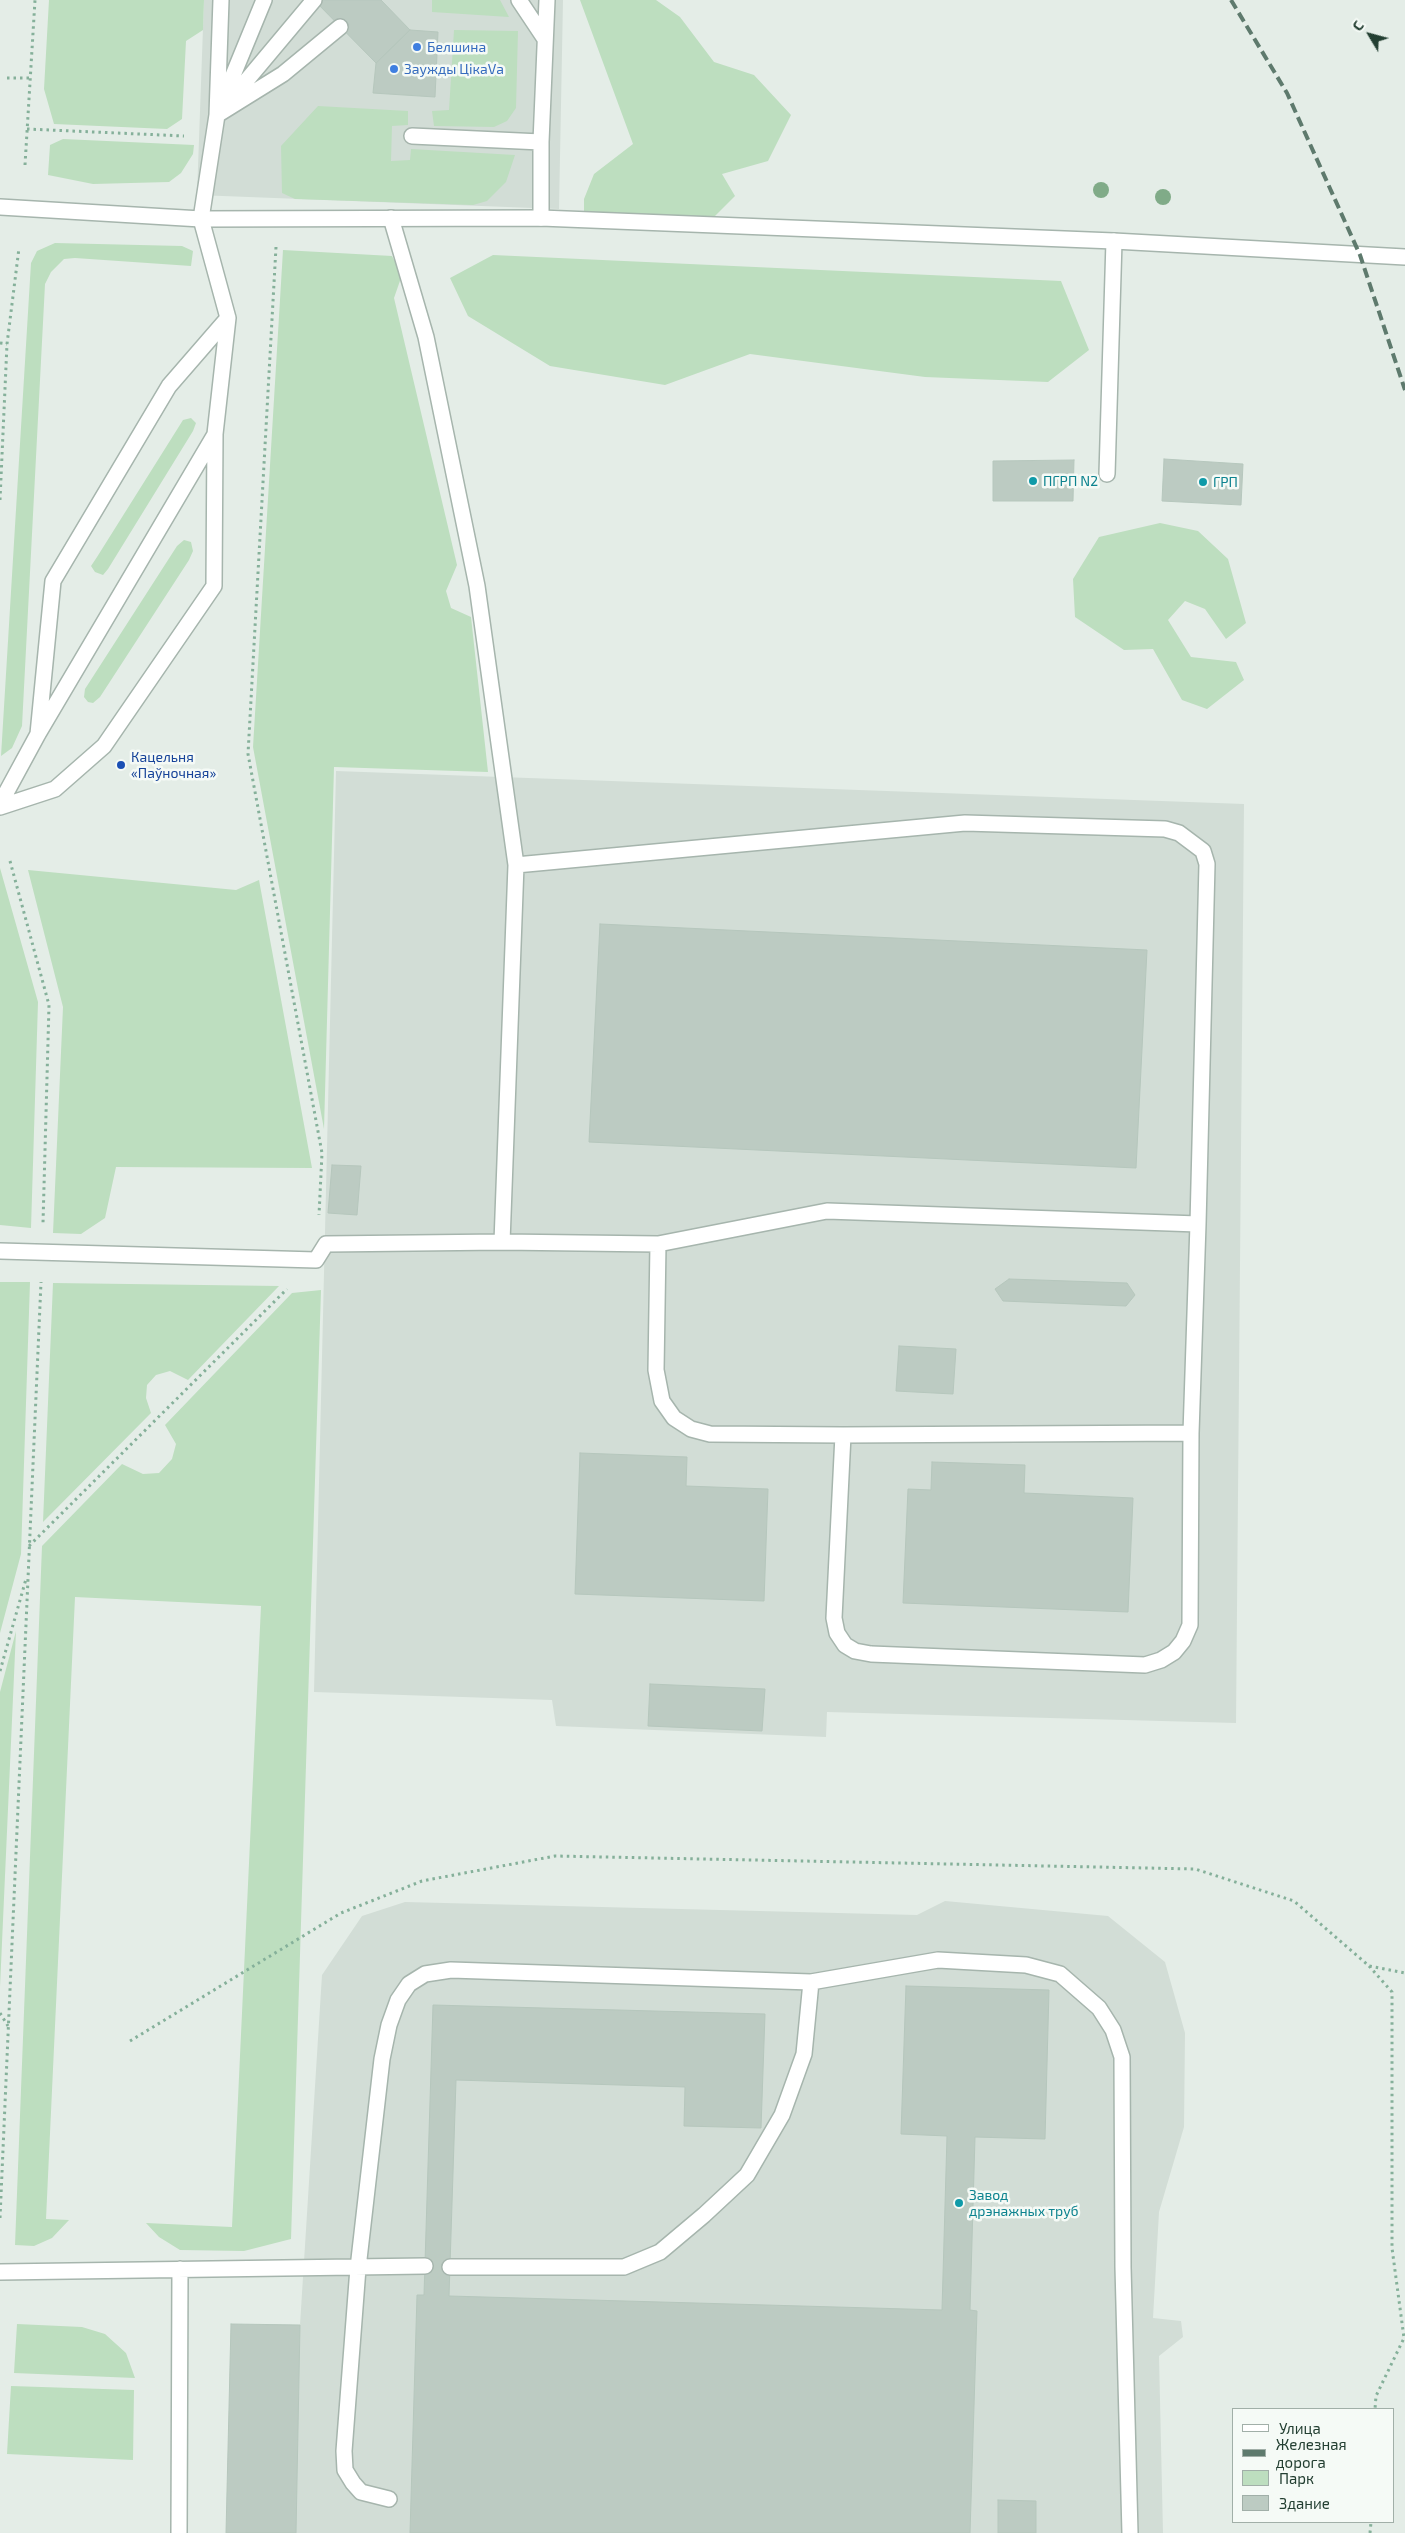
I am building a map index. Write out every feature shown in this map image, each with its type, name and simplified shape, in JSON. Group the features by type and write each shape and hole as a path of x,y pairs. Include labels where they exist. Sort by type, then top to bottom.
{"street":[{"path":"0,805 55,789 104,746 214,586 215,434 228,318 201,219 217,115 221,0"},
{"path":"217,115 264,0"},
{"path":"217,115 314,0"},
{"path":"518,0 545,39"},
{"path":"541,218 541,142 547,0"},
{"path":"217,115 282,74 340,27"},
{"path":"412,136 541,142"},
{"path":"0,207 201,219 541,218 1114,241 1405,257"},
{"path":"391,218 426,337 477,586 516,865 502,1242"},
{"path":"1107,474 1114,241"},
{"path":"38,734 53,581 169,386 228,318"},
{"path":"0,805 38,734 215,434"},
{"path":"516,865 965,824 1165,829 1179,833 1203,851 1207,864 1191,1433 1190,1625 1183,1641 1174,1652 1161,1660 1145,1665 871,1654 855,1651 845,1645 836,1632 834,1618 843,1435"},
{"path":"0,1251 316,1260 326,1244 502,1242 658,1244 828,1211 1198,1224"},
{"path":"658,1244 656,1370 662,1401 674,1418 691,1429 710,1434 1191,1433"},
{"path":"389,2499 362,2492 352,2484 346,2470 344,2451 358,2268 382,2059 389,2025 398,2000 410,1984 425,1974 451,1970 811,1982 938,1960 1026,1965 1060,1974 1098,2008 1113,2030 1122,2057 1123,2268 1130,2533"},
{"path":"450,2267 624,2267 660,2252 748,2175 782,2115 804,2054 811,1982"},
{"path":"0,2272 425,2266"},
{"path":"179,2533 180,2269"}],"path":[{"path":"26,165 35,0"},
{"path":"7,78 30,78"},
{"path":"27,130 213,137"},
{"path":"29,1546 316,1260 322,1153 248,754 278,219"},
{"path":"0,500 7,344 19,248"},
{"path":"0,343 7,344"},
{"path":"0,2218 42,1251 49,1005 10,861"},
{"path":"0,1671 28,1574"},
{"path":"130,2041 341,1913 422,1881 556,1856 1195,1869 1294,1901 1369,1966 1392,1992 1392,2248 1404,2338 1376,2396 1375,2408"},
{"path":"1369,1966 1405,1972"},
{"path":"0,2014 8,2026"}],"shaded area":[{"path":"204,0 563,0 559,209 197,195"},
{"path":"336,771 1244,804 1236,1723 827,1712 826,1737 556,1726 552,1700 314,1692"},
{"path":"945,1901 1108,1916 1165,1962 1185,2033 1184,2127 1159,2212 1153,2318 1181,2321 1183,2337 1159,2356 1163,2533 226,2533 231,2324 300,2325 322,1975 362,1916 405,1902 917,1915"}],"green space":[{"path":"49,0 204,0 203,30 186,41 182,119 167,129 54,124 44,89"},
{"path":"432,0 500,0 509,17 432,12"},
{"path":"580,0 656,0 680,17 714,62 754,75 791,115 768,161 722,174 735,196 713,218 584,216 584,199 594,174 633,144"},
{"path":"454,30 518,31 516,108 507,121 494,127 434,126 432,111 449,110"},
{"path":"318,106 408,111 408,125 392,126 391,161 410,160 411,149 515,155 506,182 487,201 473,205 295,199 282,193 281,146"},
{"path":"63,139 194,145 193,154 181,173 169,182 93,184 48,175 50,145"},
{"path":"55,243 182,246 193,251 191,266 75,258 64,259 51,272 45,284 22,726 12,748 1,756 31,263 37,251"},
{"path":"283,250 392,256 402,275 394,298 457,565 446,591 451,608 471,617 488,772 334,767 324,1129 253,747"},
{"path":"493,255 1061,281 1089,350 1048,382 925,377 750,354 665,385 550,366 468,316 450,278"},
{"path":"191,418 196,423 193,431 108,569 103,575 95,572 91,566 183,420"},
{"path":"1160,523 1198,531 1228,559 1246,623 1226,639 1205,609 1185,601 1168,620 1191,657 1236,662 1244,680 1207,709 1182,700 1153,649 1124,650 1075,617 1073,579 1099,537"},
{"path":"184,540 191,542 193,551 189,560 100,697 93,703 88,702 84,697 85,689 177,546"},
{"path":"0,868 38,1002 31,1228 0,1225"},
{"path":"28,870 236,890 259,880 312,1168 116,1167 105,1218 81,1234 53,1233 63,1007"},
{"path":"0,1282 30,1282 21,1554 0,1633"},
{"path":"53,1283 279,1286 188,1380 170,1371 156,1375 147,1385 146,1398 151,1413 43,1522"},
{"path":"321,1290 291,2239 244,2251 180,2250 159,2237 146,2223 232,2227 261,1606 75,1597 46,2219 69,2220 52,2238 34,2246 15,2245 42,1546 122,1464 143,1474 159,1473 172,1459 176,1444 165,1425 292,1293"},
{"path":"16,1631 0,1987 0,1692"},
{"path":"17,2324 82,2327 105,2334 126,2353 135,2378 14,2373"},
{"path":"11,2386 134,2390 133,2460 7,2454"}],"building":[{"path":"314,0 381,0 410,30 376,63"},
{"path":"410,30 438,32 435,97 373,93 376,63"},
{"name":"ГРП","path":"1164,459 1243,464 1241,505 1162,501"},
{"name":"ПГРП N2","path":"1074,460 1073,501 993,501 993,461"},
{"path":"600,924 1147,950 1136,1168 589,1142"},
{"path":"332,1165 361,1166 357,1215 328,1213"},
{"path":"1009,1279 1127,1283 1135,1295 1126,1306 1003,1301 995,1289"},
{"path":"899,1346 956,1349 953,1394 896,1391"},
{"path":"580,1453 687,1457 686,1486 768,1489 764,1601 575,1594"},
{"path":"932,1462 1025,1465 1024,1493 1133,1498 1128,1612 903,1603 908,1489 931,1490"},
{"path":"650,1684 765,1689 762,1731 648,1726"},
{"name":"Завод дрэнажных труб","path":"906,1986 1049,1990 1045,2139 975,2137 970,2310 977,2311 970,2533 410,2533 417,2295 424,2295 433,2005 765,2014 761,2128 684,2126 685,2087 456,2080 449,2296 942,2310 947,2136 901,2134"},
{"path":"231,2324 300,2325 296,2533 226,2533"},
{"path":"998,2500 1036,2501 1036,2533 998,2533"}],"railway":[{"path":"1231,0 1287,93 1360,255 1405,390"}],"place":[{"name":"Белшина","path":"417,47"},
{"name":"Заужды ЦікаVа","path":"394,69"},
{"name":"ПГРП N2","path":"1033,481"},
{"name":"ГРП","path":"1203,482"},
{"name":"Кацельня «Паўночная»","path":"121,765"},
{"name":"Завод дрэнажных труб","path":"959,2203"}]}
